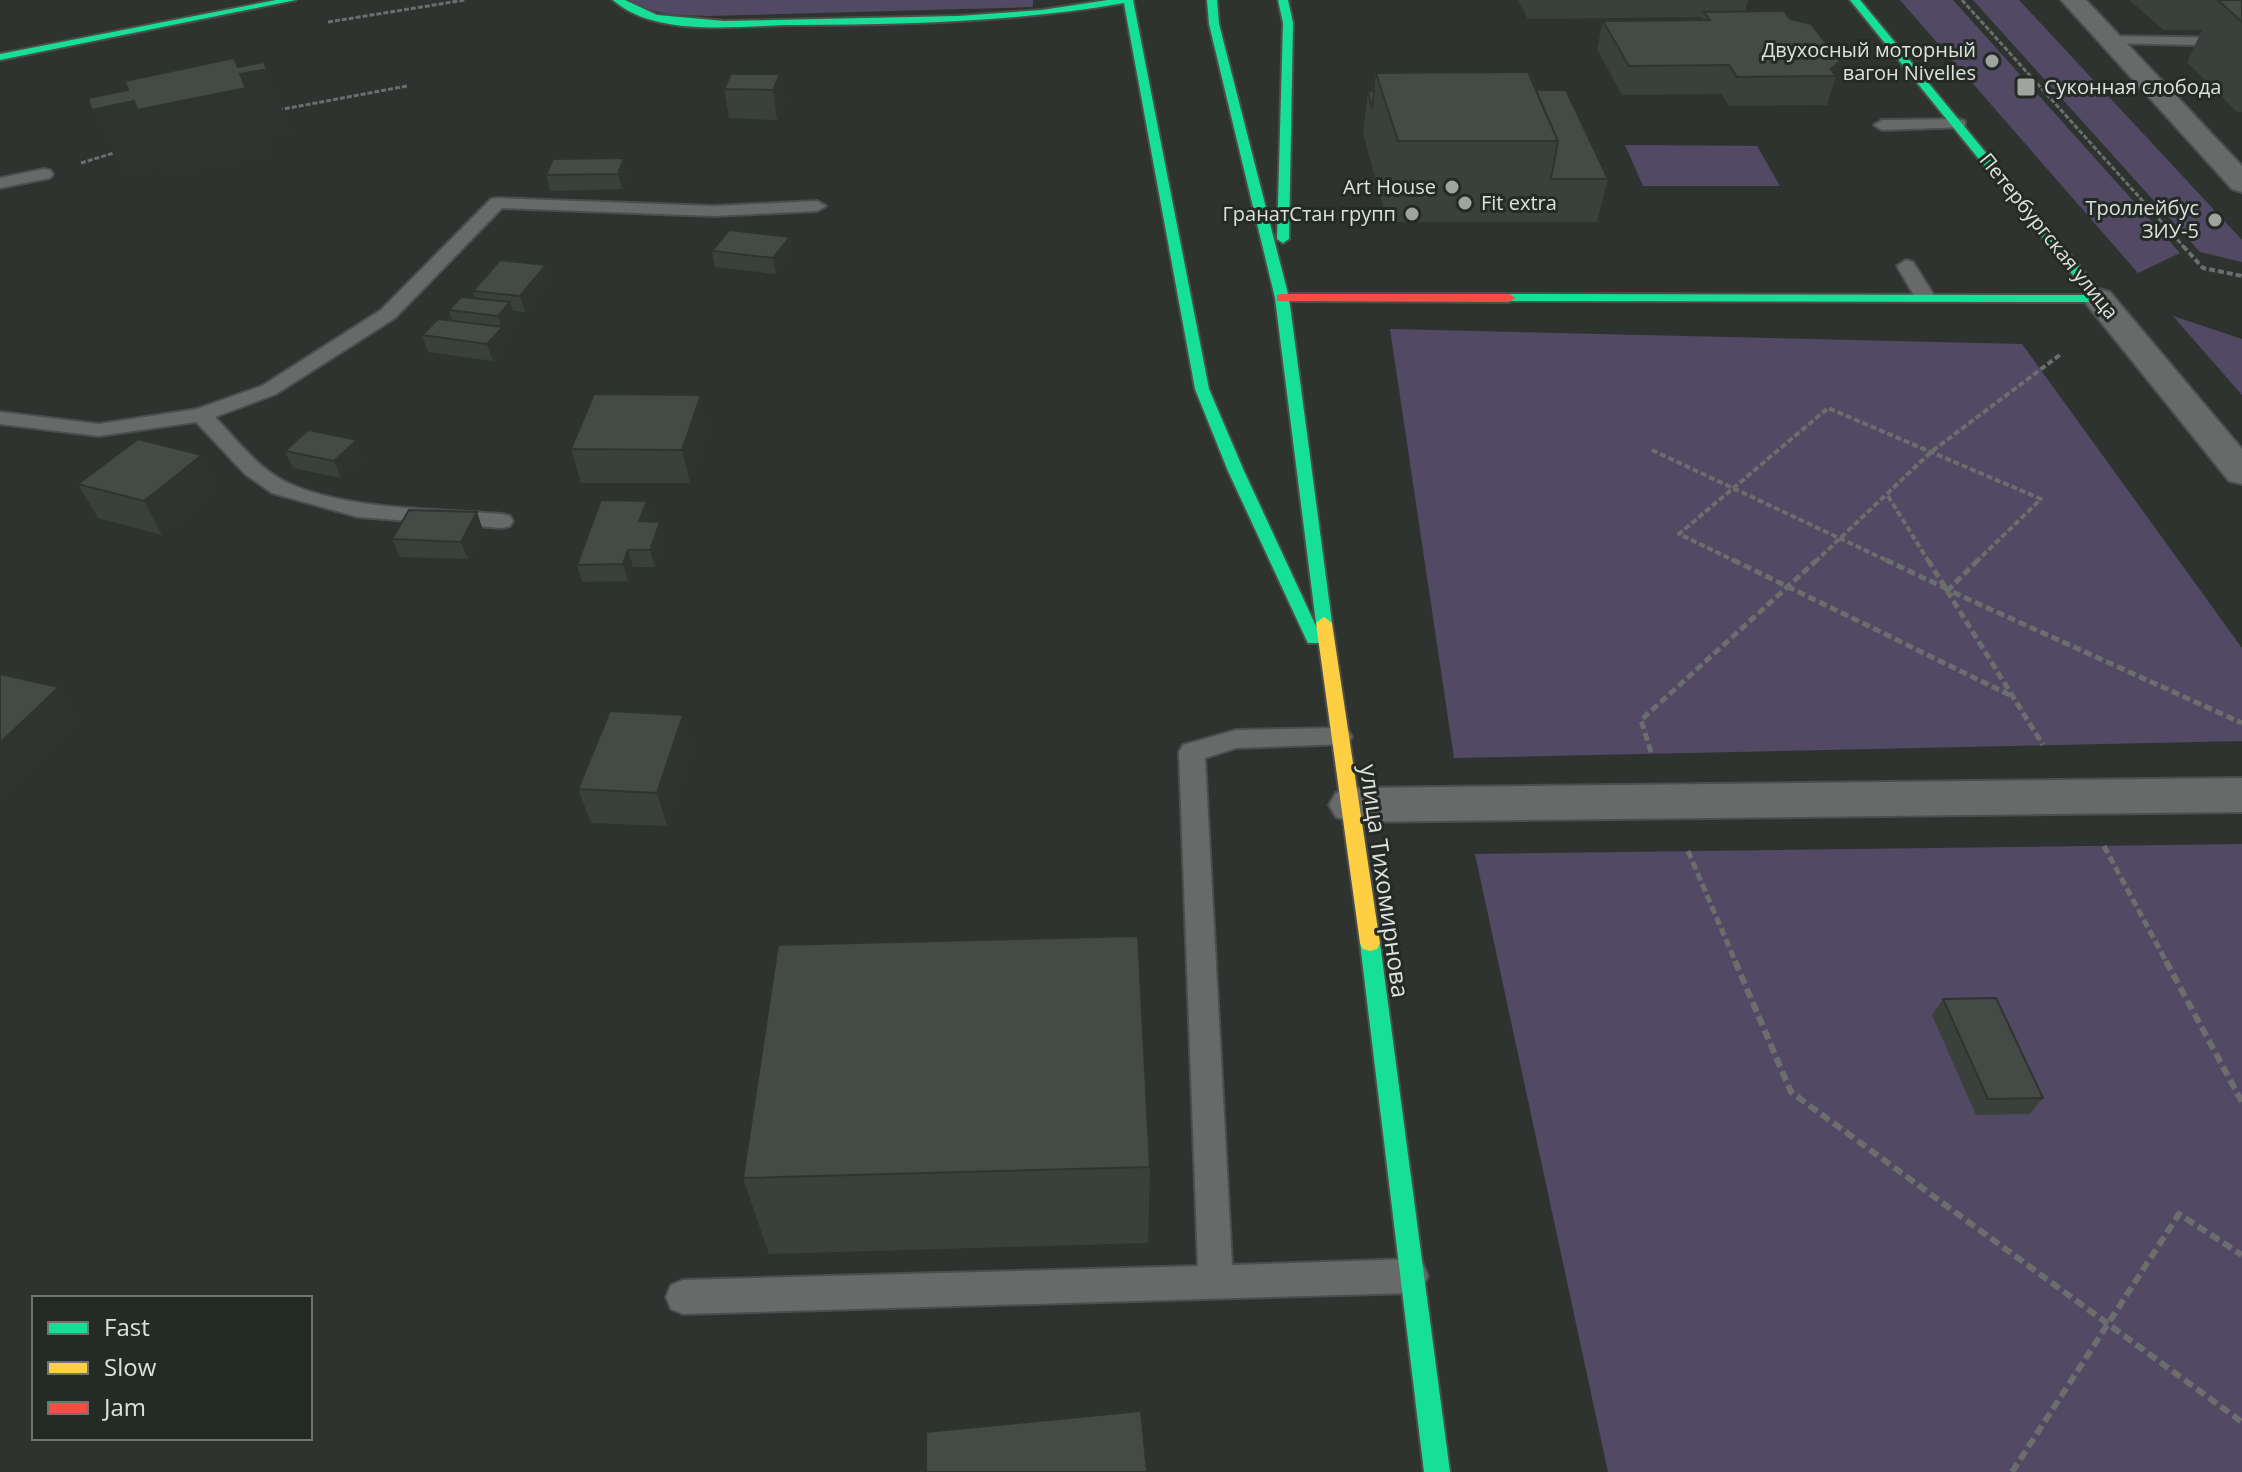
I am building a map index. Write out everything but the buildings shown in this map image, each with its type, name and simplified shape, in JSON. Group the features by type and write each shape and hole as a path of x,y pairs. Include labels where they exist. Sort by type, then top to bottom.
{"main road":[{"path":"0,57 291,0"},
{"path":"618,0 628,8 649,16 718,22 843,22 1034,15 1126,0 1202,389 1236,471 1332,678"},
{"path":"1212,0 1214,24 1282,298"},
{"path":"1282,298 1288,23 1283,0"},
{"name":"Петербургская улица","path":"1855,0 2099,299"},
{"path":"1282,298 2099,299"},
{"name":"улица Тихомирнова","path":"1282,298 1339,737 1352,805 1437,1472"}],"street":[{"path":"2073,0 2242,183"},
{"name":"Петербургская улица","path":"2099,299 2242,473"},
{"path":"1352,805 2242,795"}],"lane":[{"path":"2110,40 2242,42"},
{"path":"1882,125 1959,124"},
{"path":"0,183 44,174"},
{"path":"0,418 99,430 201,415 269,390 388,314 497,203 714,211 817,206"},
{"path":"1906,266 1925,297"},
{"path":"201,415 253,469 280,488 358,510 502,521"},
{"path":"1216,1282 1192,752 1236,739 1339,737"},
{"path":"683,1297 1411,1276"}],"path":[{"path":"1962,0 2203,268 2242,276"},
{"path":"266,112 407,86"},
{"path":"44,174 119,151"},
{"path":"2061,354 1931,452 1841,539 1641,720 1669,802 1791,1092 2242,1422"},
{"path":"1948,590 2041,499 1828,408 1679,534 2012,696"},
{"path":"1652,450 1948,590 2242,723"},
{"path":"2012,1472 2179,1214 2242,1255"}],"shaded area":[{"path":"629,0 1033,0 1033,7 708,16 658,12"},
{"path":"1900,0 1953,0 2180,253 2138,273"},
{"path":"1973,0 2019,0 2242,240 2242,262 2200,252"},
{"path":"1625,145 1757,146 1780,186 1643,186"},
{"path":"2173,316 2242,339 2242,395"},
{"path":"1390,329 2022,344 2242,648 2242,741 1454,758"},
{"path":"2242,844 2242,1472 1608,1472 1475,854"}],"traffic: fast":[{"path":"0,57 291,0"},
{"path":"618,0 655,17 724,24 1000,17 1125,0"},
{"path":"1128,0 1202,389 1236,471 1314,639"},
{"path":"1212,0 1214,24 1282,298 1324,623"},
{"path":"1283,0 1288,23 1283,239"},
{"path":"1855,0 2099,299"},
{"path":"1509,298 2099,299"},
{"path":"1370,943 1437,1472"}],"traffic: slow":[{"path":"1324,623 1370,943"}],"traffic: jam":[{"path":"1282,298 1509,298"}],"place":[{"name":"Двухосный моторный вагон Nivelles","path":"1992,61"},
{"name":"Суконная слобода","path":"2026,87"},
{"name":"Art House","path":"1452,187"},
{"name":"Fit extra","path":"1465,203"},
{"name":"ГранатСтан групп","path":"1412,214"},
{"name":"Троллейбус ЗИУ-5","path":"2215,220"}]}
